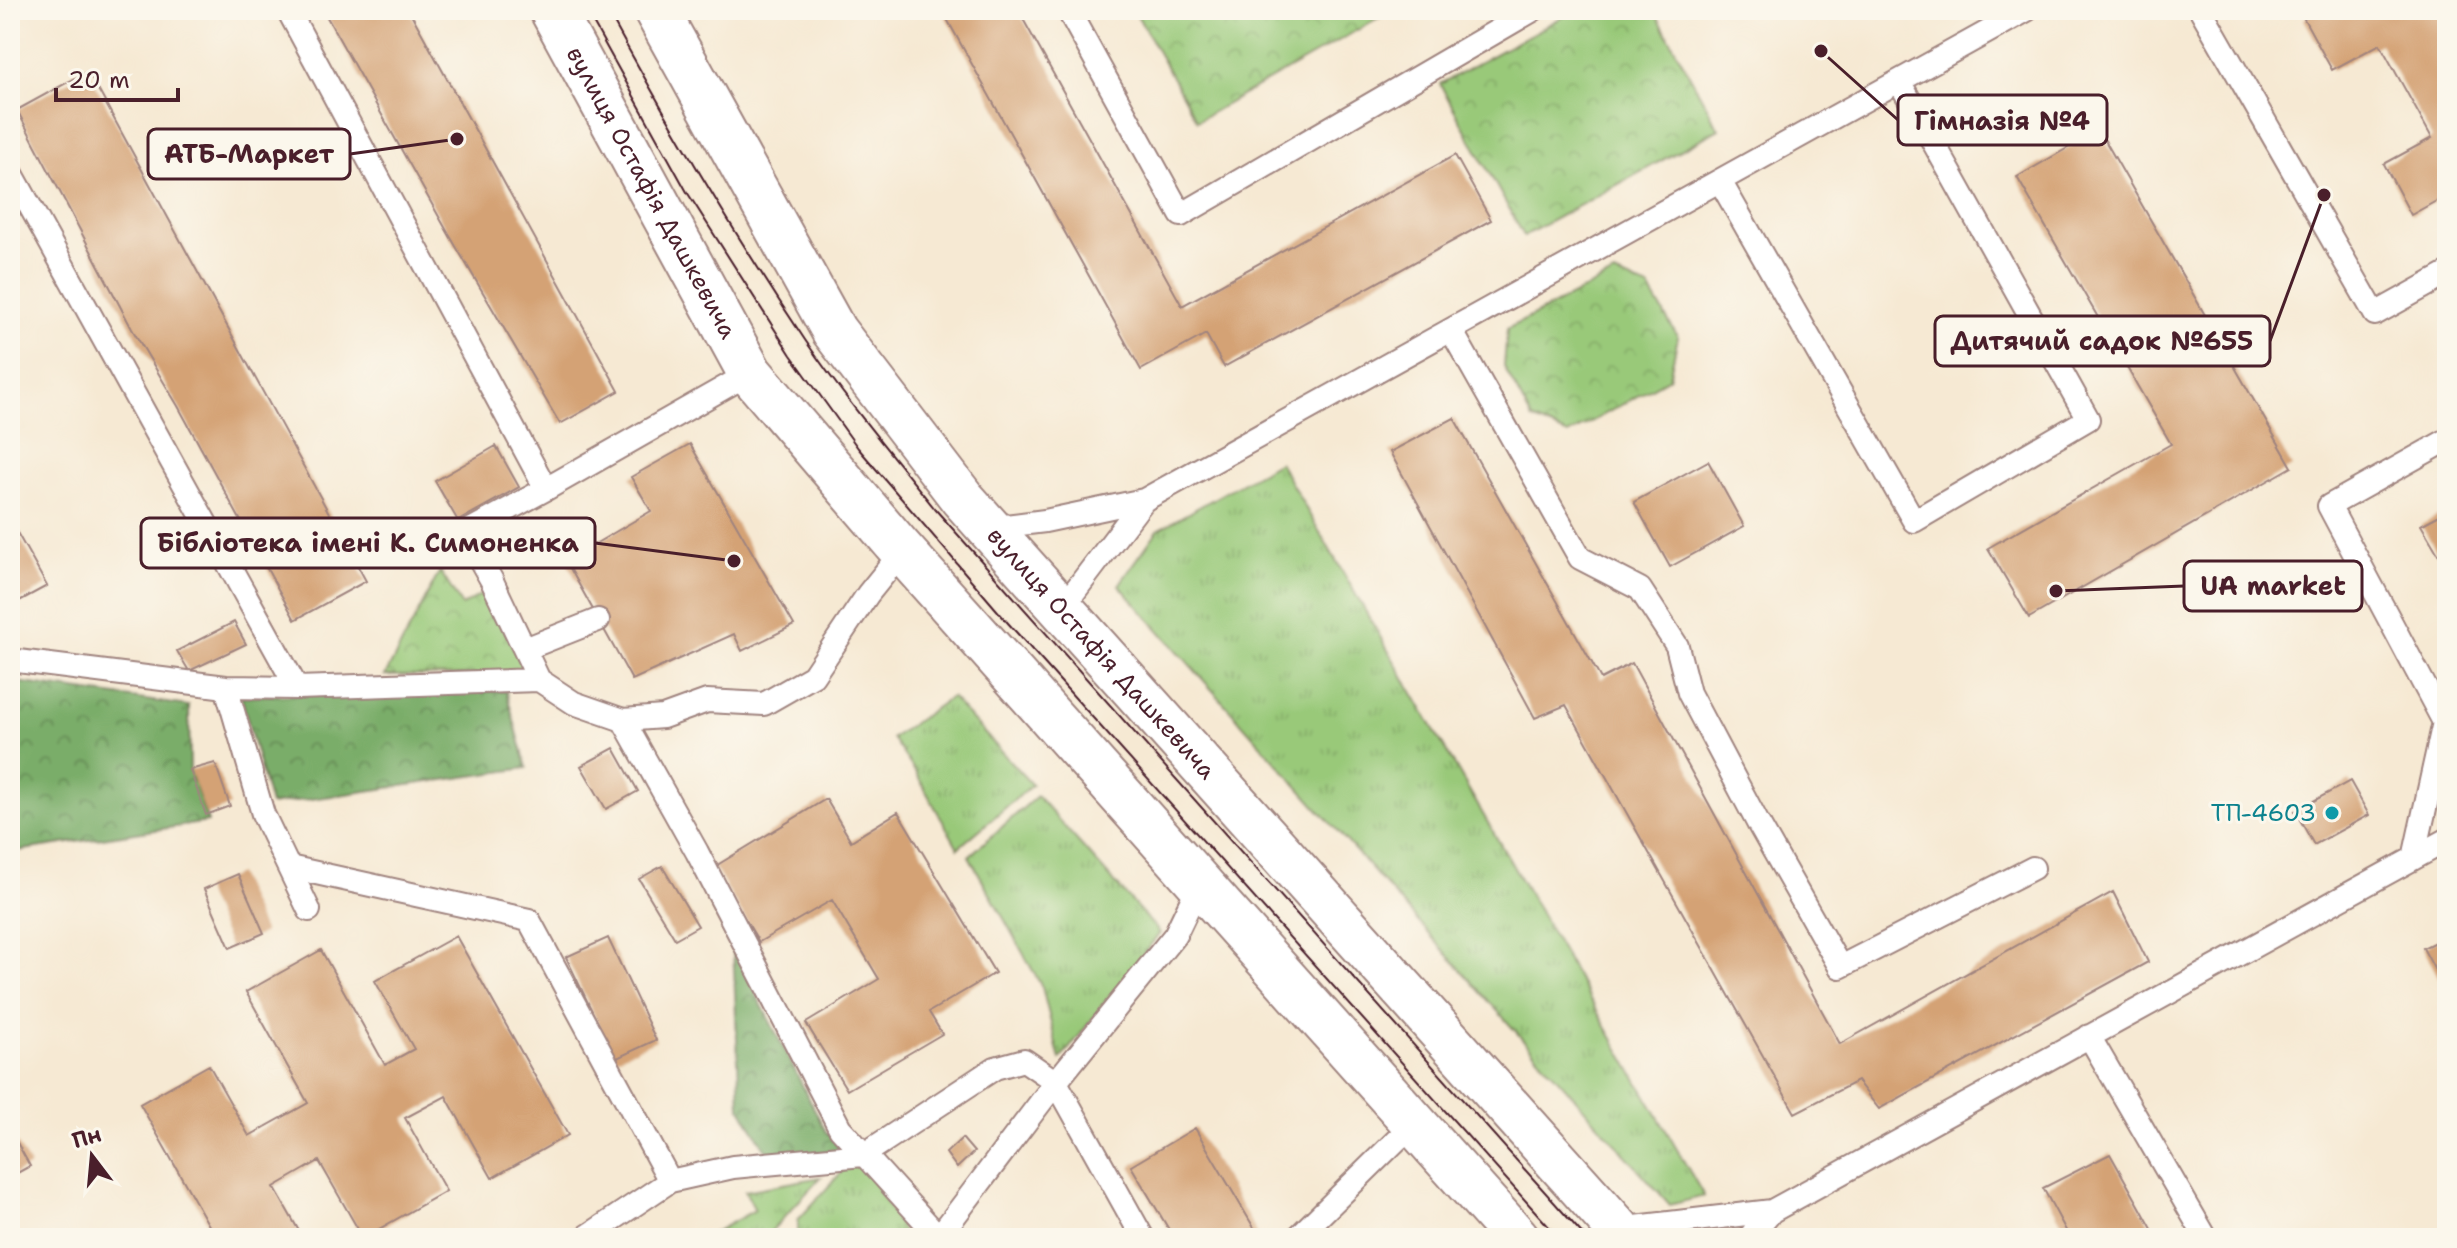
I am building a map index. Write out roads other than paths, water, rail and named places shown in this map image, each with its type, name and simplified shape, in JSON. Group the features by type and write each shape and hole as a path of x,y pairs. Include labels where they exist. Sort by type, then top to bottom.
{"street":[{"name":"вулиця Остафія Дашкевича","path":"552,10 750,373 898,546 1517,1238"},
{"name":"вулиця Остафія Дашкевича","path":"656,10 834,331 962,498 1622,1233"}],"lane":[{"path":"288,10 546,489"},
{"path":"1068,10 1181,215 1533,10"},
{"path":"989,528 1045,521 1144,500 1899,81 1999,17 2027,10"},
{"path":"2201,10 2375,314 2447,274"},
{"path":"1720,181 1914,521 2088,419 1899,81"},
{"path":"10,170 297,688"},
{"path":"1451,330 1580,558 1640,589 1677,646 1689,693 1840,967 2033,868"},
{"path":"750,373 465,533 492,581 539,680 574,703 623,720 663,717 707,701 764,704 813,676 868,594 897,558 898,546"},
{"path":"2414,858 2444,722 2329,506 2447,440"},
{"path":"1062,608 1144,500"},
{"path":"525,649 598,620"},
{"path":"10,660 226,687 297,688 539,680"},
{"path":"226,687 263,814 309,910"},
{"path":"623,720 697,852 840,1128 938,1238 1056,1082 1175,935 1200,883"},
{"path":"1622,1233 1772,1211 2447,840"},
{"path":"289,867 529,920 670,1181"},
{"path":"2089,1036 2206,1238"},
{"path":"585,1238 670,1181 733,1167 863,1155 995,1068 1024,1060 1056,1082 1143,1238"},
{"path":"1297,1238 1414,1123"},
{"path":"1749,1238 1772,1211"}],"tram line":[{"path":"586,10 687,192 791,355 858,448 1008,623 1559,1238"},
{"path":"607,10 678,136 753,259 820,362 885,447 935,509 1586,1238"}],"place":[{"name":"Гімназія №4","path":"1821,51"},
{"name":"АТБ-Маркет","path":"457,139"},
{"name":"Дитячий садок №655","path":"2324,195"},
{"name":"Бібліотека імені К. Симоненка","path":"734,561"},
{"name":"UA market","path":"2056,591"},
{"name":"ТП-4603","path":"2332,813"}]}
